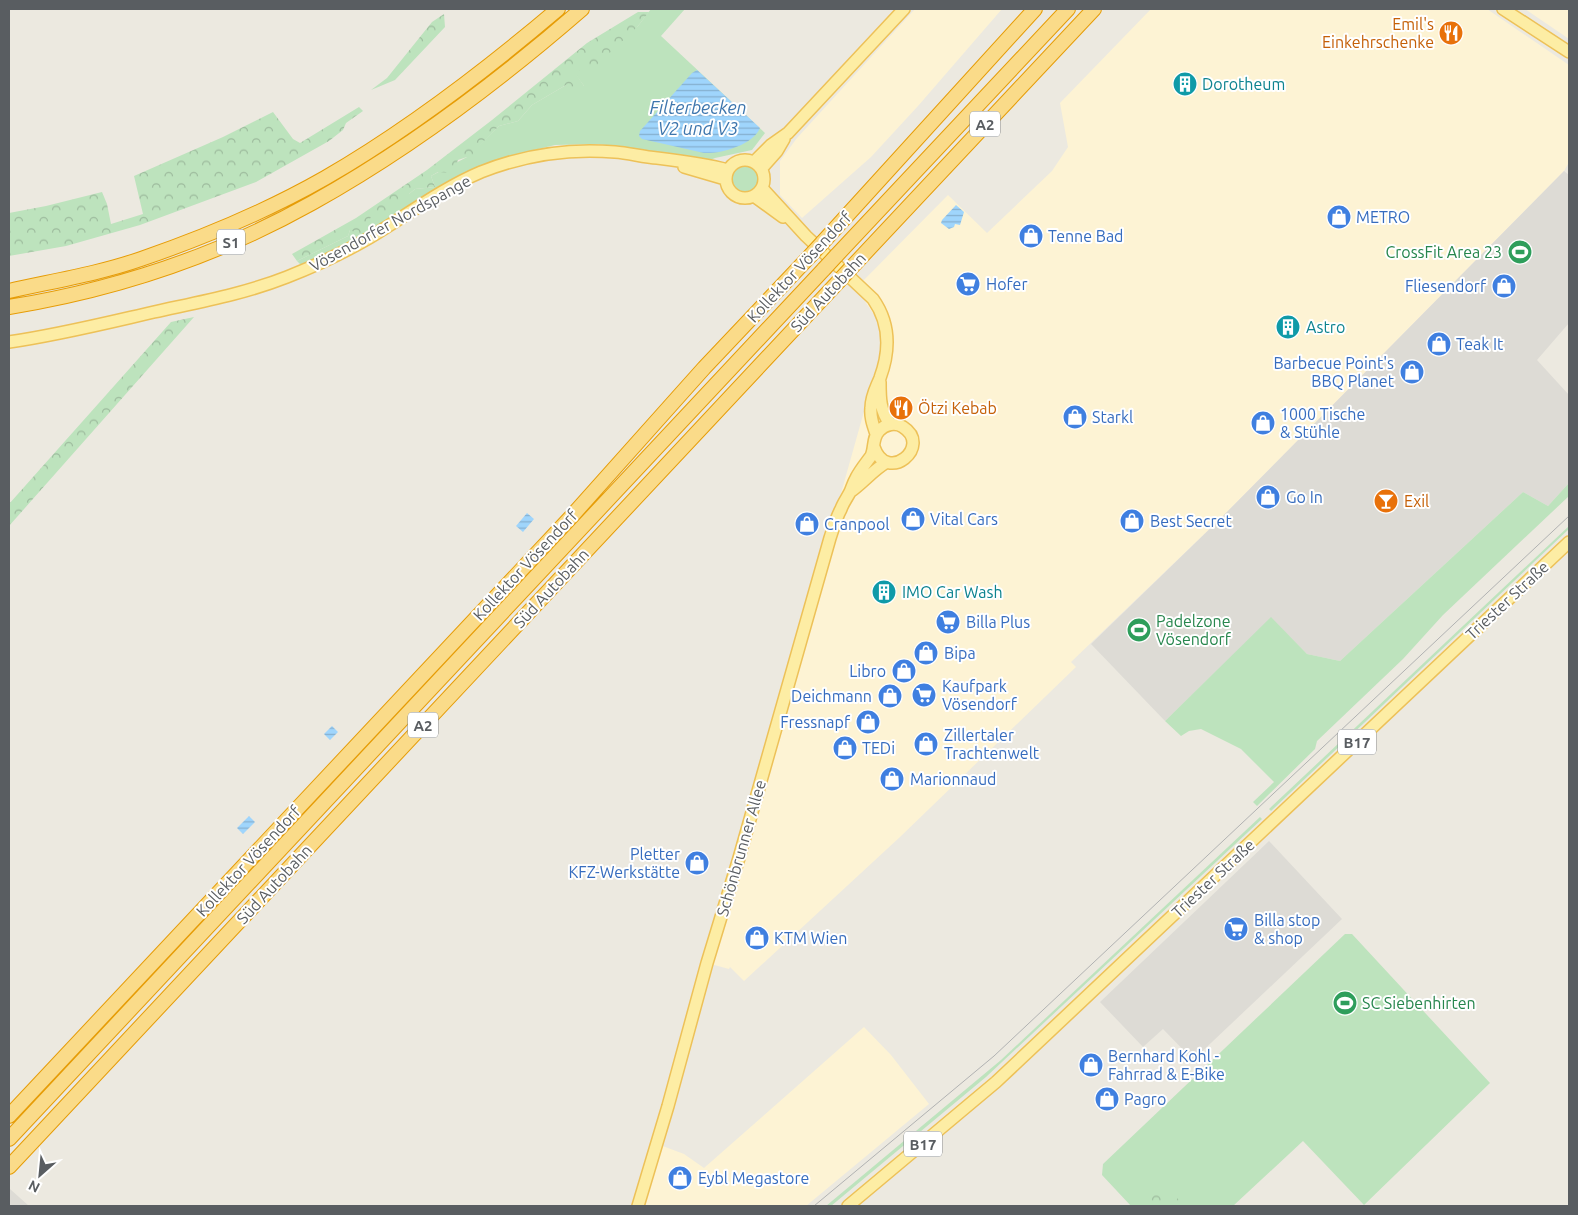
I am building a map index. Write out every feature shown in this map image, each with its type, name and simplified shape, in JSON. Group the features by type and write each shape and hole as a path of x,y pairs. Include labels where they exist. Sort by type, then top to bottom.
{"highway":[{"name":"S1","path":"9,291 81,277 140,259 204,236 303,190 369,151 434,107 558,9"},
{"name":"S1","path":"9,307 90,290 146,274 210,252 310,204 368,171 415,140 513,66 582,9"},
{"name":"Kollektor Vösendorf","path":"9,1116 570,518 704,368 822,243 1035,9"},
{"name":"Süd Autobahn","path":"9,1139 1068,9"},
{"name":"Süd Autobahn","path":"9,1167 1094,9"}],"main road":[{"path":"758,166 771,145 788,133 904,9"},
{"path":"1504,9 1569,52"},
{"name":"Vösendorfer Nordspange","path":"9,342 98,325 233,295 286,278 323,262 369,238 442,193 480,173 516,160 548,153 583,150 615,152 656,158 727,175"},
{"path":"742,160 758,166 764,180 758,192 746,198 735,195 727,186 727,175 734,162 742,160"},
{"name":"Schönbrunner Allee","path":"638,1206 830,538 840,510 856,477 872,454 876,434 870,416 870,406 880,378 888,338 880,309 873,299 758,192"},
{"name":"Schönbrunner Allee","path":"850,492 863,484 876,470 887,462 902,461 908,456 912,448 911,435 901,426 890,424 882,412 880,378"},
{"path":"876,434 880,429 890,424"},
{"path":"874,447 880,458 887,462"},
{"name":"Triester Straße","path":"848,1206 996,1082 1569,542"}],"shaded area":[{"path":"915,9 1002,9 871,157 802,218 780,195 780,161 797,138"},
{"path":"1151,9 1487,9 1569,65 1569,162 1564,171 1221,518 1071,662 1076,667 900,837 744,981 730,967 729,969 707,963 881,351 881,325 856,288 948,195 987,233 1052,171 1068,147 1060,103"},
{"path":"1525,9 1569,9 1569,39"},
{"path":"1564,171 1569,175 1569,323 1537,360 1569,395 1569,483 1548,506 1523,492 1340,661 1307,654 1271,618 1165,721 1091,644 1221,518"},
{"path":"1269,841 1342,919 1193,1060 1163,1029 1143,1047 1100,1002"},
{"path":"864,1027 891,1055 929,1104 806,1206 637,1206 660,1145 684,1154 704,1168"},
{"path":"10,1189 29,1206 9,1206"}],"green space":[{"path":"651,9 685,9 661,36 765,133 752,150 708,161 598,144 555,145 513,155 471,172 363,236 302,266 297,261 348,236 350,230 415,189 435,187 431,176 467,157 499,126 518,121 532,105 566,85 584,86 573,71 638,26"},
{"path":"638,12 649,12 638,26 594,68 574,71 584,86 576,90 566,85 532,105 518,121 499,126 479,146 481,155 475,160 467,157 458,160 453,173 438,172 431,176 435,187 415,189 409,194 413,201 405,205 391,206 391,217 371,217 361,235 350,230 348,236 297,261 292,254 356,218 427,170 587,43"},
{"path":"444,14 445,27 395,80 371,90 387,78 432,22"},
{"path":"359,107 363,111 346,123 343,130 329,141 256,182 140,225 66,246 9,256 9,213 102,192 107,204 111,224 143,214 134,176 223,137 273,112 293,139 300,143"},
{"path":"745,165 755,169 759,179 755,189 745,193 735,189 731,179 735,169"},
{"path":"194,317 9,526 9,504 171,322"},
{"path":"1569,483 1569,496 1443,615 1403,659 1317,741 1315,749 1257,806 1253,802 1274,782 1241,749 1201,729 1189,731 1181,736 1165,721 1271,617 1307,654 1340,661 1523,492 1548,506"},
{"path":"1569,526 1569,529 1271,811 1269,809"},
{"path":"1260,817 1262,819 986,1077 831,1206 826,1206 1001,1060"},
{"name":"SC Siebenhirten","path":"1345,934 1352,934 1490,1083 1364,1205 1303,1141 1233,1206 1131,1206 1102,1175 1103,1164"},
{"path":"1162,1190 1172,1193 1185,1206 1148,1206 1151,1198"}],"water":[{"name":"Filterbecken V2 und V3","path":"697,70 760,128 756,134 744,144 711,153 642,139 639,136 640,131 692,73"},
{"path":"956,205 964,212 960,225 955,224 954,227 949,229 941,223"},
{"path":"527,513 534,519 523,532 516,526"},
{"path":"332,726 338,732 330,740 324,734"},
{"path":"249,816 255,822 243,834 237,828"}],"tram line":[{"path":"814,1206 994,1056 1569,516"}],"place":[{"name":"Emil's Einkehrschenke","path":"1451,33"},
{"name":"Dorotheum","path":"1185,84"},
{"name":"METRO","path":"1339,217"},
{"name":"Tenne Bad","path":"1031,236"},
{"name":"CrossFit Area 23","path":"1520,252"},
{"name":"Hofer","path":"968,284"},
{"name":"Fliesendorf","path":"1504,286"},
{"name":"Astro","path":"1288,327"},
{"name":"Teak It","path":"1439,344"},
{"name":"Barbecue Point's BBQ Planet","path":"1412,372"},
{"name":"Ötzi Kebab","path":"901,408"},
{"name":"Starkl","path":"1075,417"},
{"name":"1000 Tische & Stühle","path":"1263,423"},
{"name":"Go In","path":"1268,497"},
{"name":"Exil","path":"1386,501"},
{"name":"Vital Cars","path":"913,519"},
{"name":"Best Secret","path":"1132,521"},
{"name":"Cranpool","path":"807,524"},
{"name":"IMO Car Wash","path":"884,592"},
{"name":"Billa Plus","path":"948,622"},
{"name":"Padelzone Vösendorf","path":"1139,630"},
{"name":"Bipa","path":"926,653"},
{"name":"Libro","path":"904,671"},
{"name":"Kaufpark Vösendorf","path":"924,695"},
{"name":"Deichmann","path":"890,696"},
{"name":"Fressnapf","path":"868,722"},
{"name":"Zillertaler Trachtenwelt","path":"926,744"},
{"name":"TEDi","path":"845,748"},
{"name":"Marionnaud","path":"892,779"},
{"name":"Pletter KFZ-Werkstätte","path":"697,863"},
{"name":"Billa stop & shop","path":"1236,929"},
{"name":"KTM Wien","path":"757,938"},
{"name":"SC Siebenhirten","path":"1345,1003"},
{"name":"Bernhard Kohl - Fahrrad & E-Bike","path":"1091,1065"},
{"name":"Pagro","path":"1107,1099"},
{"name":"Eybl Megastore","path":"680,1178"}]}
